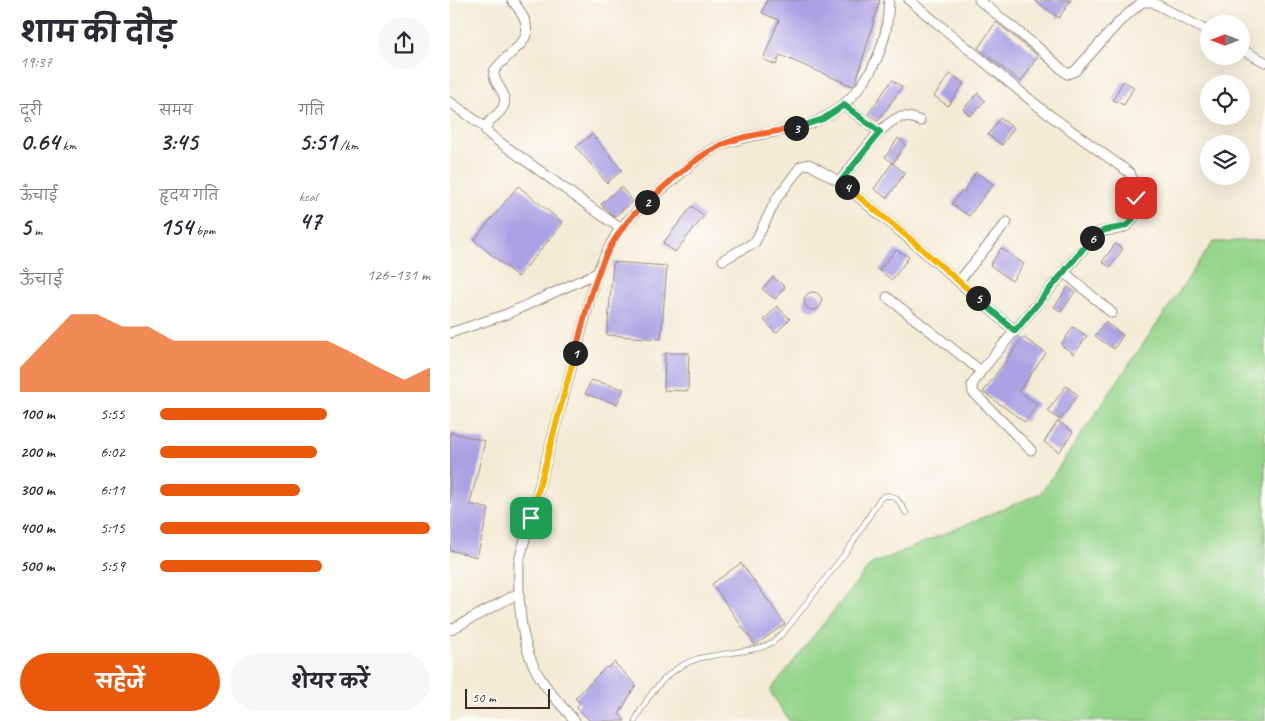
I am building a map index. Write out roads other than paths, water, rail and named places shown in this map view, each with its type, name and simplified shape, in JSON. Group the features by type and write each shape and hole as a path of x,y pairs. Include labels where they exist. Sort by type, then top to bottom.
{"street":[{"path":"486,128 488,121 501,110 504,102 504,94 495,80 494,71 518,48 526,32 523,17 512,0"},
{"path":"575,721 542,681 532,660 522,622 519,593 519,561 597,273 621,229 638,210 714,148 737,140 812,123 844,105 862,84 876,60 885,35 889,0"},
{"path":"909,0 1044,111 1130,174 1134,182 1136,211 1132,219 1120,229 1098,232 981,370 972,385 973,392 1031,450"},
{"path":"979,0 1042,50 1067,74 1075,71 1119,22 1142,2 1152,2 1200,27"},
{"path":"1250,54 1265,62"},
{"path":"450,102 486,128 494,138 621,229"},
{"path":"844,105 880,132"},
{"path":"840,182 880,132 892,121 903,116 920,121"},
{"path":"723,260 755,242 777,198 802,166 806,164 815,166 840,182 959,281 1015,331"},
{"path":"959,281 1007,222"},
{"path":"1064,272 1112,313"},
{"path":"450,333 506,314 597,273"},
{"path":"887,297 981,370"},
{"path":"450,630 519,593"}],"lane":[{"path":"635,721 651,692 664,679 692,660 705,656 749,651 773,642 805,608 850,547 884,496 893,496 897,499 906,513"}]}
